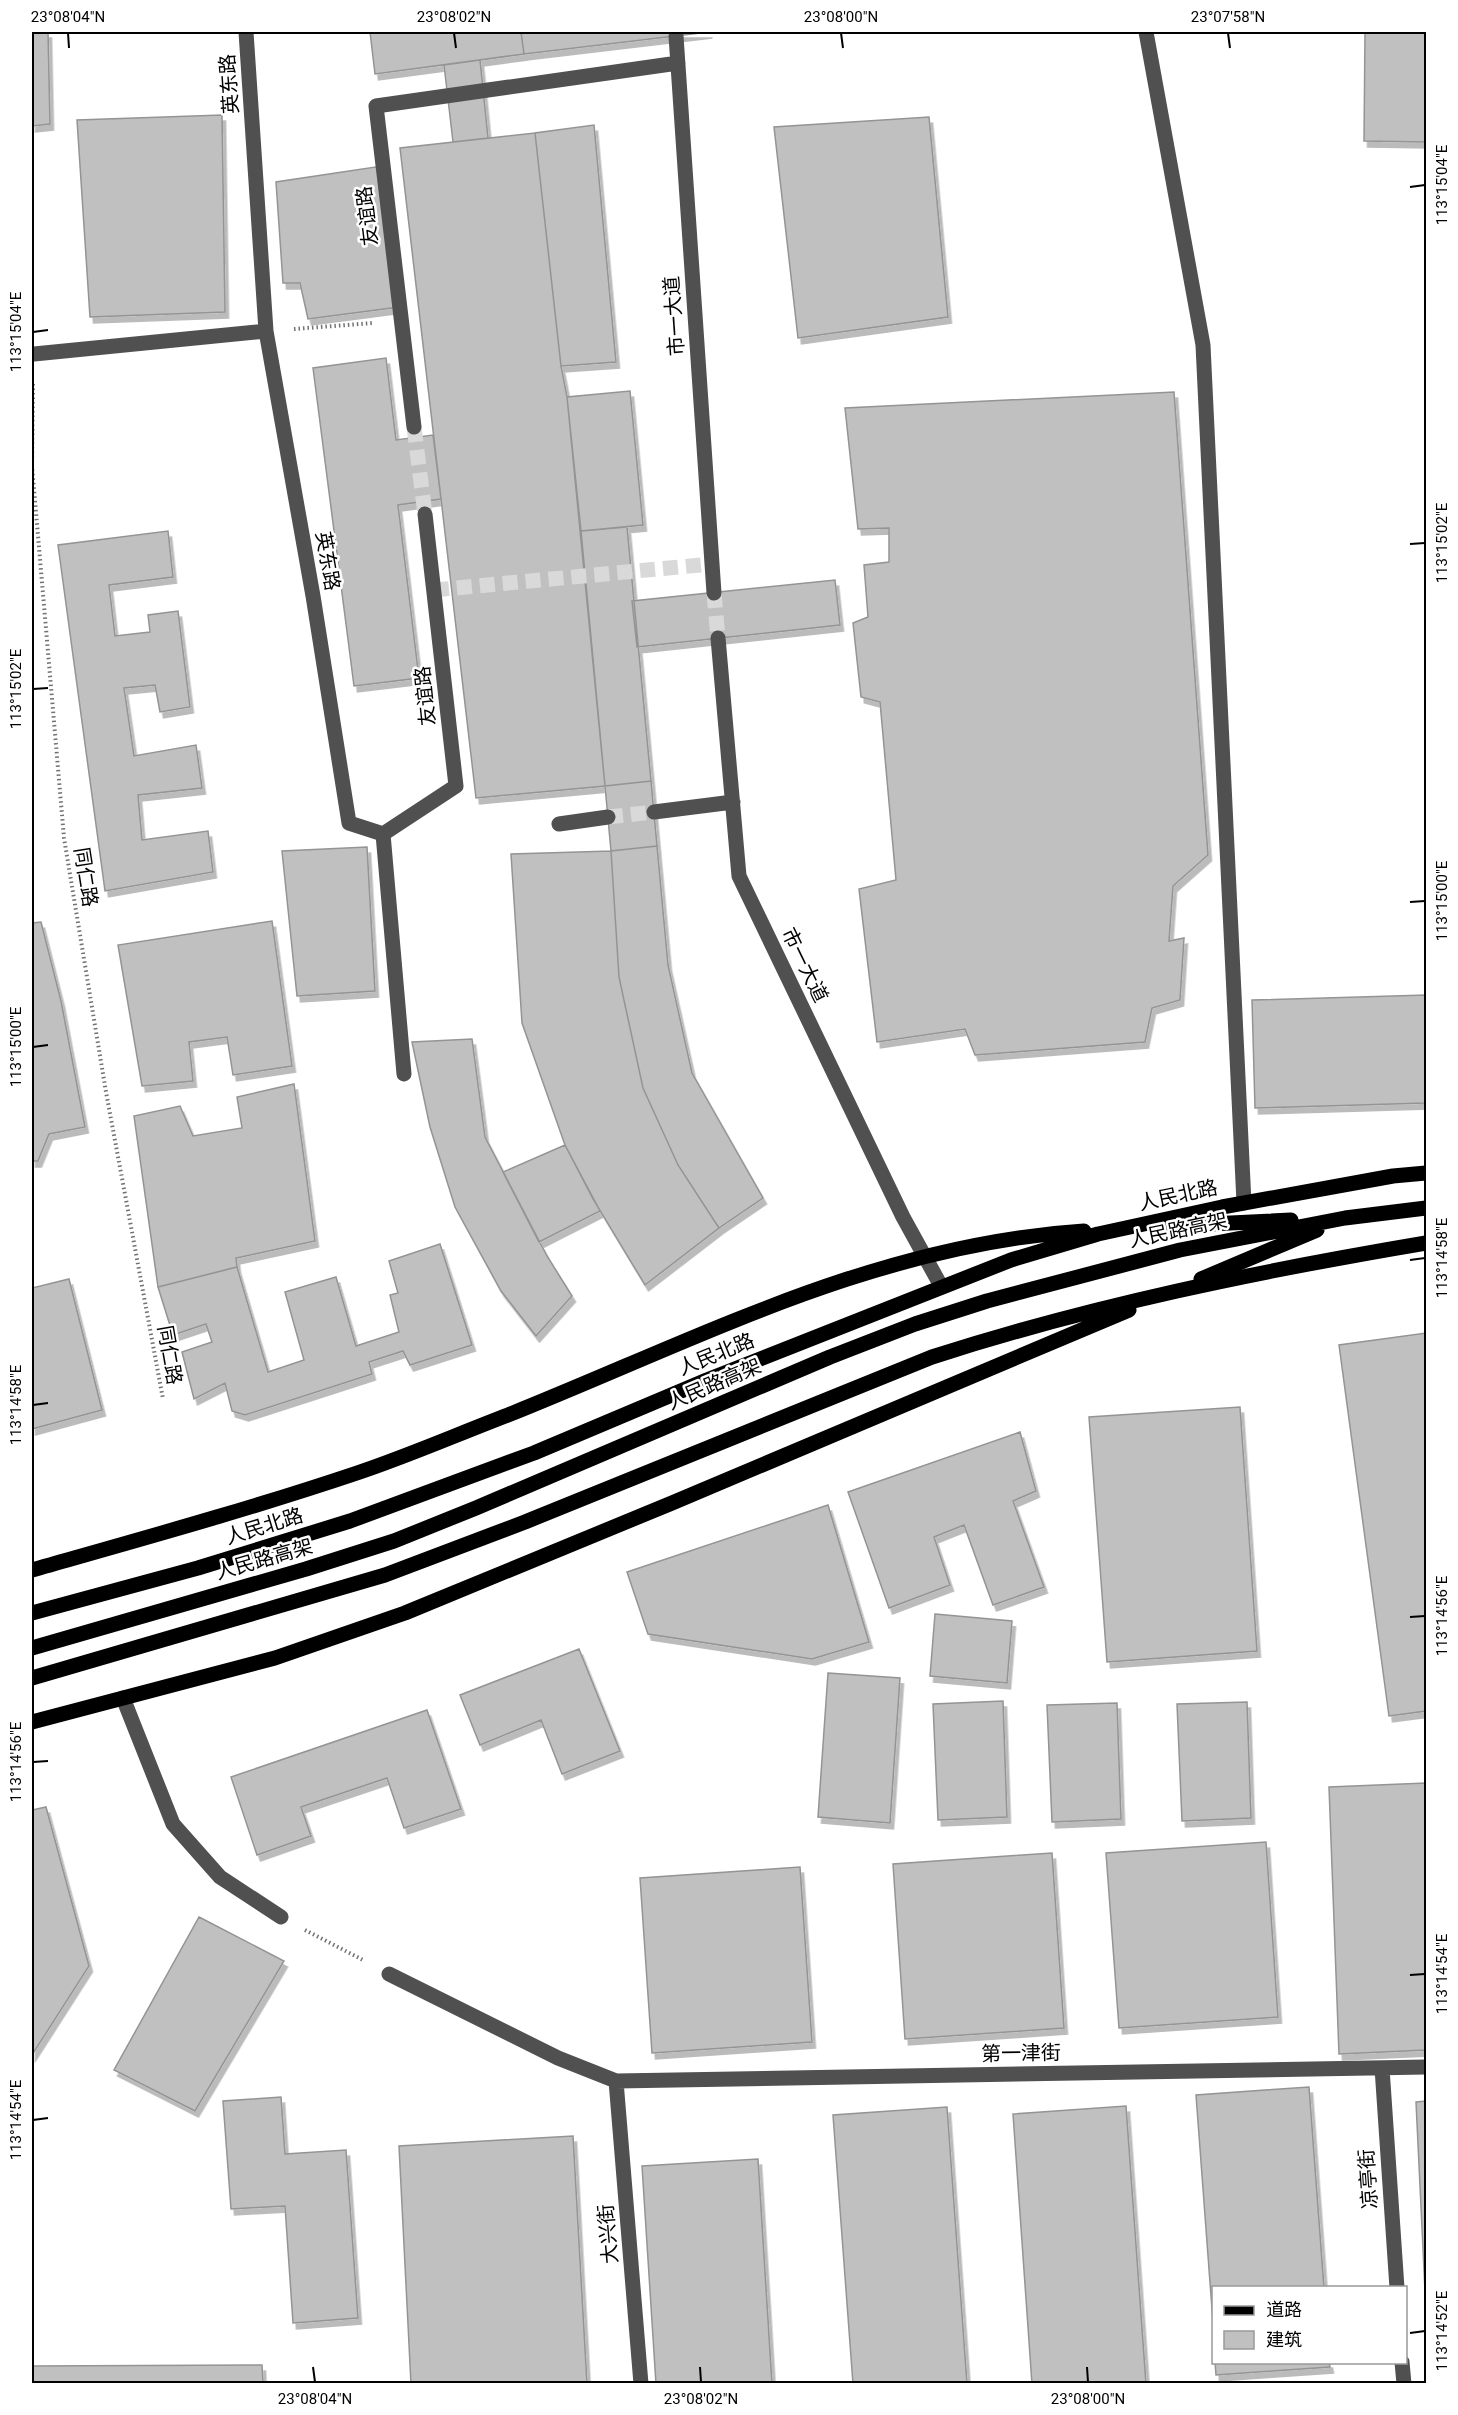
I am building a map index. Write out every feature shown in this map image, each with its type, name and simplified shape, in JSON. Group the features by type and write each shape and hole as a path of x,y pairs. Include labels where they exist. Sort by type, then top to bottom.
{"main road":[{"name":"人民北路","path":"32,1613 198,1568 351,1521 534,1453 707,1380 1011,1260 1098,1234 1244,1203 1393,1176 1426,1173"},
{"name":"人民路高架","path":"32,1648 306,1569 394,1541 487,1504 830,1357 915,1324 987,1301 1180,1250 1345,1218 1426,1208"},
{"path":"32,1570 187,1526 360,1472 541,1401 724,1323 807,1292 897,1263 965,1246 1053,1233 1345,1218"},
{"path":"32,1722 275,1658 405,1613 672,1503 1345,1218"},
{"path":"32,1678 385,1575 525,1522 921,1362 993,1337 1150,1297 1336,1258 1426,1244"}],"street":[{"name":"英东路","path":"246,32 266,331 350,823 383,834"},
{"path":"1146,32 1203,345 1244,1203"},
{"name":"市一大道","path":"676,36 714,593"},
{"name":"友谊路","path":"414,427 376,106 678,63"},
{"path":"34,354 266,331"},
{"name":"友谊路","path":"383,834 456,786 425,514"},
{"name":"市一大道","path":"718,638 739,876 903,1217 941,1286"},
{"path":"654,812 733,802"},
{"path":"559,824 608,817"},
{"path":"383,834 404,1074"},
{"path":"123,1698 173,1824 220,1877 281,1917"},
{"path":"389,1974 558,2058 616,2081"},
{"name":"第一津街","path":"616,2081 1426,2067"},
{"name":"凉亭街","path":"1382,2068 1397,2286"},
{"name":"大兴街","path":"616,2081 641,2384"},
{"path":"1402,2364 1404,2384"}],"path":[{"path":"266,331 401,321"},
{"name":"同仁路","path":"34,354 32,466 64,838 106,1092 163,1399"},
{"path":"281,1917 389,1974"}],"building":[{"path":"32,32 48,32 50,124 32,126"},
{"path":"370,32 521,32 524,54 375,74"},
{"path":"521,32 709,32 524,54"},
{"path":"1365,32 1426,32 1426,142 1364,141"},
{"path":"480,60 488,138 453,142 444,65"},
{"path":"222,115 225,312 90,317 77,120"},
{"path":"929,117 948,317 798,338 774,127"},
{"path":"594,125 616,362 561,366 535,133"},
{"path":"535,133 561,366 567,397 605,786 476,798 400,148"},
{"path":"382,166 399,307 308,319 300,283 283,283 276,182"},
{"path":"386,358 396,440 433,435 441,499 398,505 419,678 354,686 313,368"},
{"path":"630,391 643,525 581,531 567,397"},
{"path":"1174,392 1208,855 1173,886 1169,941 1184,938 1180,1000 1152,1008 1145,1042 975,1055 965,1029 877,1042 859,889 896,880 880,702 861,697 853,623 868,617 864,565 889,562 889,528 858,529 845,408"},
{"path":"627,527 651,781 605,786 581,531"},
{"path":"168,531 173,577 109,585 115,636 150,632 148,615 178,611 190,707 160,712 155,685 124,688 134,756 196,745 202,788 138,795 142,840 208,831 213,872 105,891 58,545"},
{"path":"835,580 840,625 637,647 632,601"},
{"path":"651,781 657,846 611,851 605,786"},
{"path":"657,846 668,965 692,1073 763,1198 719,1228 678,1165 643,1088 619,977 611,851"},
{"path":"367,847 375,991 297,996 282,851"},
{"path":"611,851 619,977 643,1088 678,1165 719,1228 645,1285 593,1199 565,1145 522,1023 511,854"},
{"path":"272,921 292,1066 233,1075 227,1037 189,1042 193,1081 142,1086 118,945"},
{"path":"41,922 61,1001 85,1127 49,1134 38,1161 32,1161 32,923"},
{"path":"1426,995 1426,1103 1255,1108 1252,1000"},
{"path":"472,1039 485,1137 547,1256 572,1296 536,1336 501,1291 455,1207 430,1127 412,1042"},
{"path":"294,1084 315,1241 236,1258 237,1267 158,1287 134,1116 180,1106 193,1136 242,1128 237,1097"},
{"path":"565,1145 600,1211 539,1242 503,1172"},
{"path":"440,1244 472,1345 410,1365 403,1351 369,1362 372,1374 245,1415 232,1411 225,1383 194,1399 182,1352 212,1342 206,1324 173,1335 158,1287 237,1267 268,1372 304,1360 285,1292 336,1277 356,1346 399,1332 390,1295 398,1293 389,1261"},
{"path":"69,1279 102,1410 32,1429 32,1288"},
{"path":"1426,1333 1426,1711 1389,1716 1339,1345"},
{"path":"1240,1407 1257,1651 1107,1662 1089,1417"},
{"path":"1020,1432 1036,1491 1013,1501 1044,1587 993,1605 964,1525 934,1537 950,1585 889,1608 848,1492"},
{"path":"828,1505 869,1642 812,1659 648,1634 627,1572"},
{"path":"935,1614 1012,1621 1007,1683 930,1676"},
{"path":"579,1649 620,1751 562,1774 541,1720 480,1745 460,1695"},
{"path":"828,1673 900,1678 890,1823 818,1817"},
{"path":"1003,1701 1007,1817 938,1820 933,1704"},
{"path":"1247,1702 1251,1818 1182,1821 1177,1704"},
{"path":"1117,1703 1121,1819 1052,1822 1047,1705"},
{"path":"427,1710 461,1809 404,1828 387,1778 301,1807 311,1836 257,1855 231,1777"},
{"path":"1426,1783 1426,2050 1339,2054 1329,1787"},
{"path":"46,1807 89,1966 32,2055 32,1810"},
{"path":"1266,1842 1278,2017 1119,2028 1106,1853"},
{"path":"1052,1853 1064,2028 905,2039 893,1864"},
{"path":"800,1867 812,2042 652,2053 640,1878"},
{"path":"199,1917 284,1961 195,2111 114,2070"},
{"path":"1309,2087 1324,2286 1212,2286 1212,2309 1196,2095"},
{"path":"281,2097 285,2154 346,2150 358,2318 293,2323 285,2206 231,2209 223,2101"},
{"path":"1426,2101 1426,2312 1416,2102"},
{"path":"1126,2106 1146,2384 1032,2384 1013,2114"},
{"path":"947,2107 967,2384 853,2384 833,2115"},
{"path":"573,2136 587,2384 411,2384 399,2146"},
{"path":"758,2159 772,2384 656,2384 642,2166"},
{"path":"1215,2364 1329,2364 1330,2367 1216,2375"},
{"path":"262,2365 263,2384 32,2384 32,2366"}],"tunnel":[{"path":"414,427 425,514"},
{"path":"434,590 711,564"},
{"path":"714,593 718,638"},
{"path":"608,817 654,812"}]}
